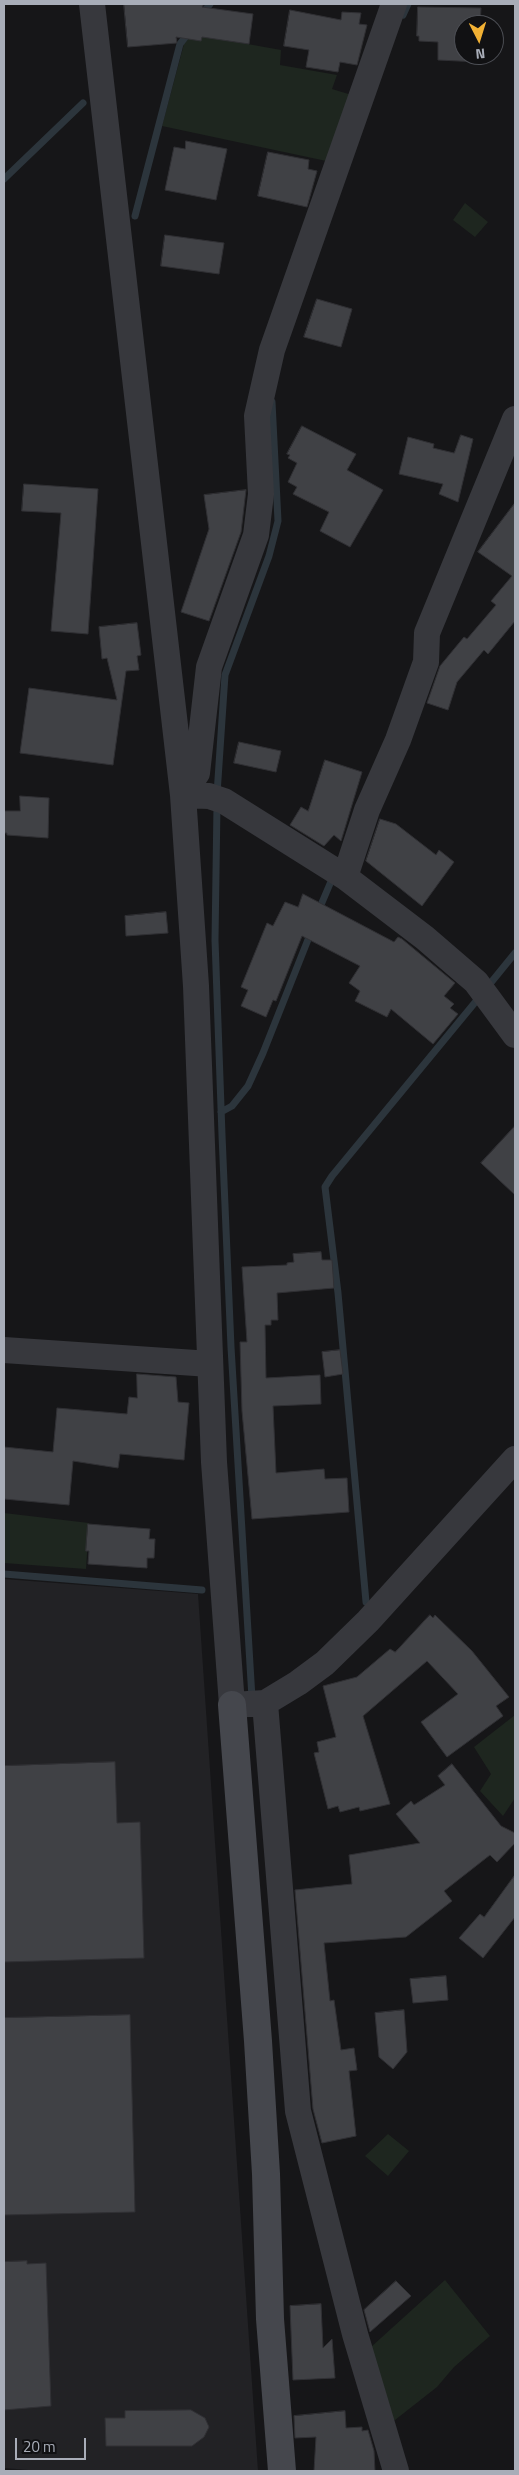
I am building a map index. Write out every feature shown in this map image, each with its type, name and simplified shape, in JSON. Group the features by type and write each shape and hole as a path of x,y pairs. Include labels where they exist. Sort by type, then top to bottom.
{"street":[{"path":"92,4 183,795 196,986 214,1462 256,1708 298,2111 355,2334 396,2471"},
{"path":"183,795 197,773 209,666 256,535 261,494 257,416 272,350 394,4"},
{"path":"345,877 367,810 398,740 426,662 427,633 515,419"},
{"path":"183,795 216,798 345,877 452,959 476,982 515,1035"},
{"path":"4,1350 210,1364"},
{"path":"256,1708 298,1683 325,1663 368,1621 515,1459"},
{"path":"256,1708 258,2042 266,2174 270,2319 282,2471"}],"shaded area":[{"path":"192,34 281,50 280,65 337,75 332,89 355,96 331,162 162,126 184,44"},
{"path":"465,203 488,222 475,237 453,220"},
{"path":"4,1513 89,1523 86,1569 4,1563"},
{"path":"4,1579 198,1594 258,2471 40,2471 4,2468"},
{"path":"515,1715 515,1798 503,1816 480,1791 491,1774 474,1747"},
{"path":"388,2134 409,2151 388,2176 365,2156"},
{"path":"445,2280 490,2336 454,2367 437,2387 395,2420 386,2417 371,2347"}],"building":[{"path":"124,4 204,4 202,7 253,14 249,44 202,37 201,41 176,37 177,43 128,47"},
{"path":"418,7 481,8 481,15 454,15 454,61 438,60 438,42 419,41 419,36 417,36"},
{"path":"290,10 341,20 342,12 361,13 359,24 367,25 357,65 340,62 338,72 306,67 309,50 284,46"},
{"path":"186,141 227,149 216,200 165,190 174,147 185,149"},
{"path":"268,152 309,160 308,169 317,171 307,207 258,196"},
{"path":"165,235 224,243 219,274 161,266"},
{"path":"317,299 352,309 341,347 304,337"},
{"path":"302,426 356,454 347,470 383,490 350,547 320,531 329,512 293,494 297,487 288,482 297,463 288,458 290,455 287,454"},
{"path":"461,435 473,439 458,502 439,494 443,484 399,474 408,437 434,444 433,448 454,453"},
{"path":"24,484 98,489 88,634 51,631 61,513 22,511"},
{"path":"246,490 241,532 209,621 181,612 209,529 204,495"},
{"path":"515,503 515,621 488,654 484,650 457,682 448,710 427,703 440,666 464,637 467,639 496,605 491,601 512,576 478,552"},
{"path":"137,623 141,655 137,656 139,670 126,671 113,765 20,753 29,688 117,700 107,658 102,659 99,627"},
{"path":"239,742 281,751 276,772 234,763"},
{"path":"325,760 362,772 341,841 334,835 324,846 290,825 301,807 308,811"},
{"path":"20,796 49,798 48,838 7,835 7,833 4,833 4,811 20,811"},
{"path":"380,819 396,824 436,855 439,850 454,862 422,906 366,861"},
{"path":"303,894 394,942 398,937 402,939 455,983 444,996 454,1004 450,1008 458,1014 433,1044 391,1009 387,1017 355,1001 360,991 349,983 360,966 302,936 276,1001 273,1000 266,1017 241,1006 248,990 241,987 267,923 273,926 285,902 298,907"},
{"path":"166,912 168,933 126,936 125,916"},
{"path":"515,1126 515,1195 481,1163"},
{"path":"321,1252 322,1260 332,1260 334,1288 277,1293 278,1320 271,1320 271,1325 265,1325 266,1378 320,1375 321,1404 273,1406 276,1473 324,1469 325,1479 347,1478 349,1512 252,1519 242,1411 240,1342 247,1342 242,1267 287,1265 287,1263 294,1262 293,1254"},
{"path":"340,1350 343,1374 325,1377 322,1352"},
{"path":"137,1374 176,1377 178,1402 189,1403 184,1460 120,1454 118,1468 73,1461 69,1505 4,1499 4,1447 53,1452 57,1408 127,1414 129,1397 137,1398"},
{"path":"88,1524 150,1529 149,1539 155,1539 154,1558 147,1558 147,1568 88,1564 89,1551 86,1551"},
{"path":"430,1615 433,1618 435,1615 472,1651 509,1697 496,1706 503,1716 447,1757 421,1722 458,1694 427,1661 363,1716 390,1804 360,1811 359,1807 340,1812 338,1806 328,1809 314,1753 319,1752 317,1742 336,1737 323,1686 357,1677 390,1649 395,1652"},
{"path":"115,1762 117,1823 140,1822 144,1958 4,1962 4,1766"},
{"path":"452,1764 501,1826 515,1833 515,1843 497,1862 490,1855 444,1891 452,1901 406,1937 324,1943 330,2001 334,2000 341,2050 354,2048 357,2070 349,2071 356,2136 322,2143 313,2109 295,1890 352,1884 349,1855 420,1843 396,1814 411,1801 414,1805 445,1785 438,1776"},
{"path":"515,1875 515,1917 483,1958 459,1938 480,1914 484,1917"},
{"path":"446,1976 448,2000 413,2003 410,1979"},
{"path":"404,2010 407,2052 393,2069 379,2057 375,2013"},
{"path":"130,2015 135,2212 4,2215 4,2018"},
{"path":"27,2261 27,2264 46,2263 51,2406 4,2410 4,2262"},
{"path":"396,2281 411,2296 370,2332 364,2310"},
{"path":"321,2304 323,2348 332,2339 335,2378 293,2380 290,2306"},
{"path":"191,2410 205,2418 209,2427 204,2437 192,2446 106,2446 105,2418 125,2418 125,2411"},
{"path":"345,2411 346,2428 362,2427 362,2431 368,2430 374,2451 375,2471 314,2471 316,2437 295,2438 294,2416"}],"waterway":[{"path":"202,14 210,4"},
{"path":"403,15 408,4"},
{"path":"135,216 180,44 190,31"},
{"path":"4,179 83,103"},
{"path":"217,794 225,675 269,556 278,521 272,402"},
{"path":"217,805 215,940 222,1135 231,1347 252,1698"},
{"path":"318,912 332,879"},
{"path":"221,1112 232,1106 248,1086 311,932"},
{"path":"489,985 515,953"},
{"path":"366,1602 338,1293 325,1187 332,1176 477,1000"},
{"path":"4,1574 202,1590"}]}
